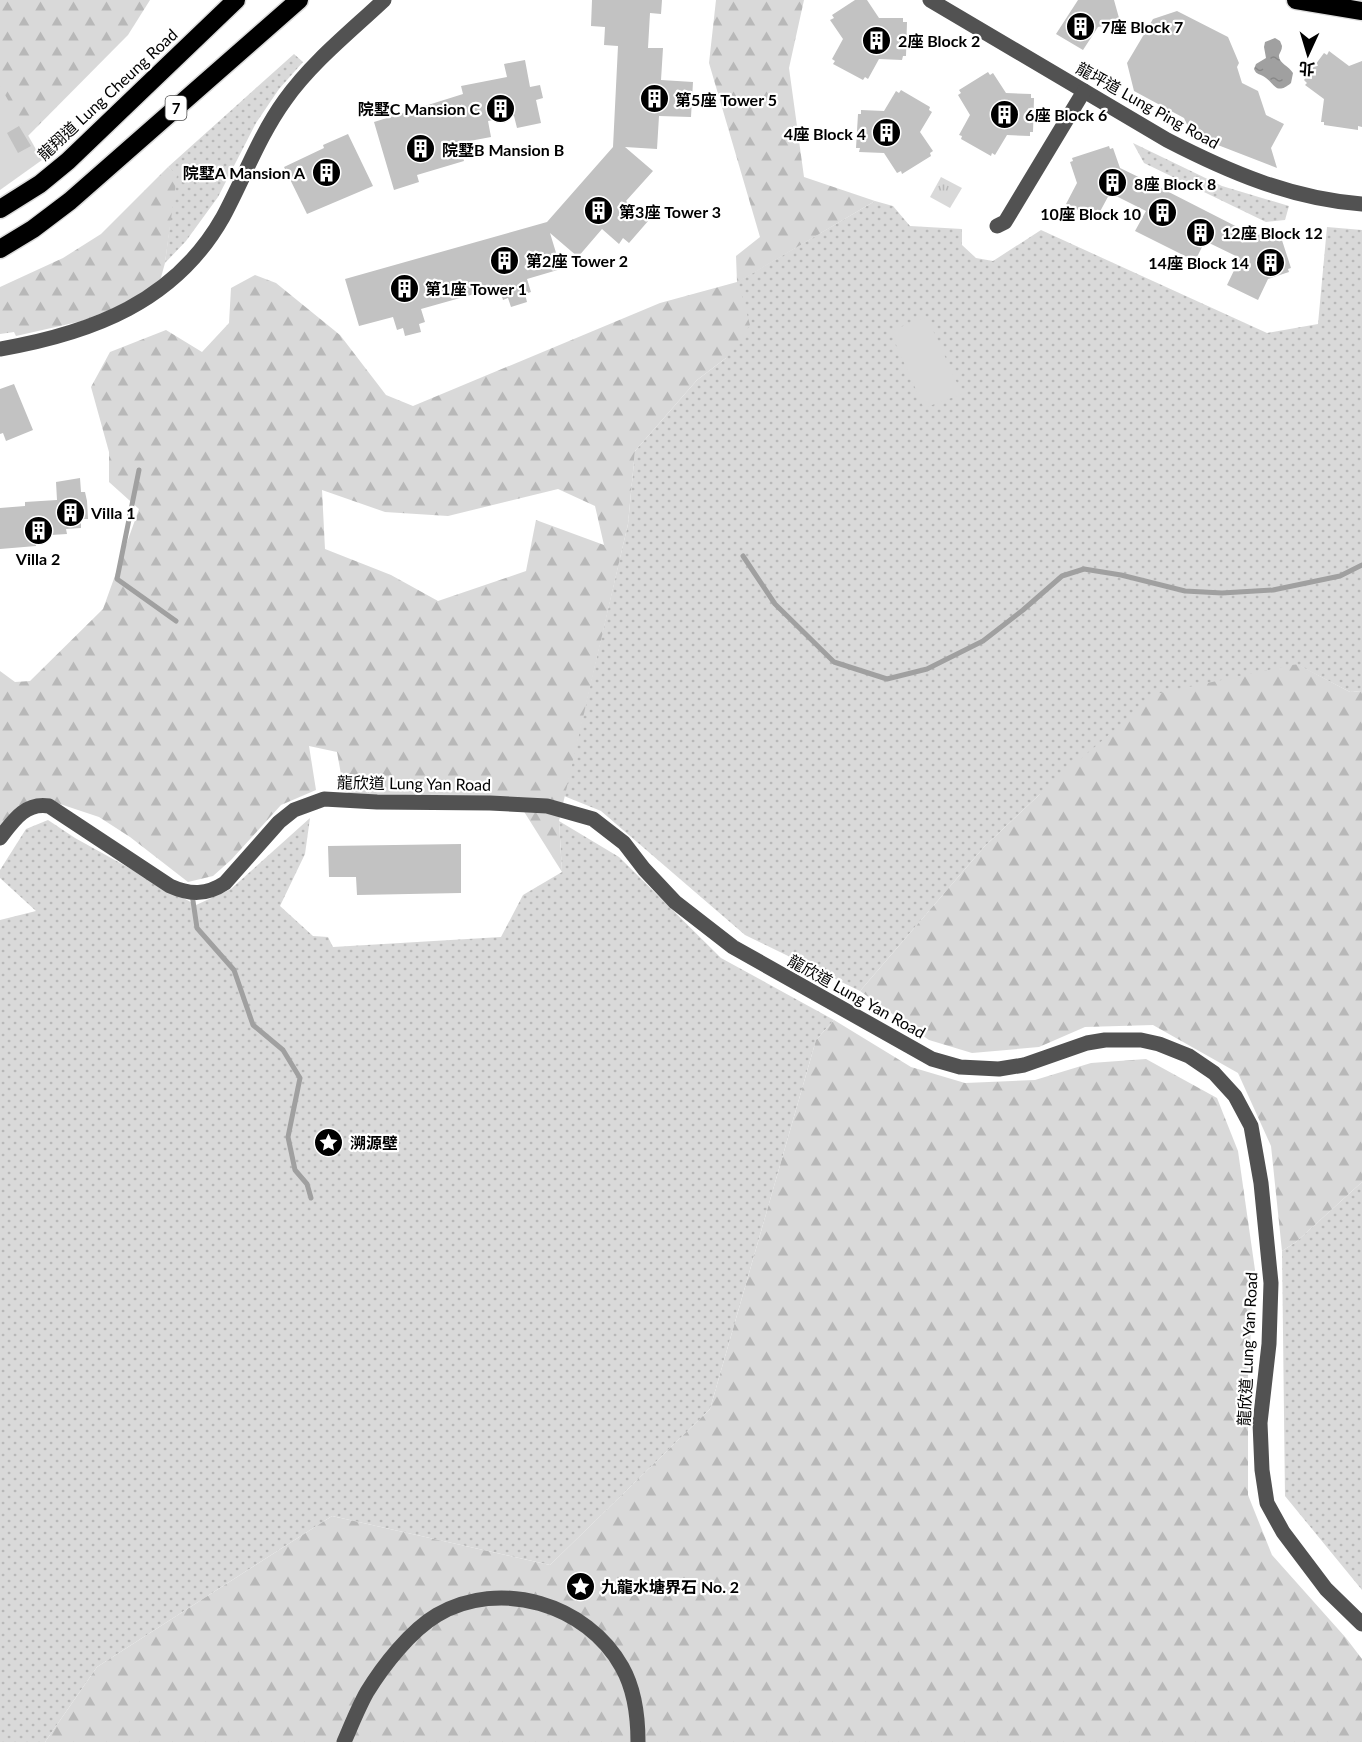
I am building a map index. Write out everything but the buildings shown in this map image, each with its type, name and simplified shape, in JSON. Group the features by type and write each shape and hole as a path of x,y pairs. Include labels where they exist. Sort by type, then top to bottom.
{"highway":[{"name":"龍翔道 Lung Cheung Road","path":"0,209 40,184 68,161 236,0"},
{"name":"7","path":"0,249 33,229 70,201 299,0"},
{"path":"1296,0 1362,11"}],"street":[{"path":"0,349 82,329 133,307 163,288 181,272 194,258 222,218 284,100 312,68 384,0"},
{"name":"龍坪道 Lung Ping Road","path":"930,0 1167,140 1238,174 1290,192 1338,202 1362,204"},
{"path":"997,226 1005,222 1084,91"},
{"name":"龍欣道 Lung Yan Road","path":"0,838 26,809 49,806 170,886 180,891 202,893 225,883 279,822 294,810 312,802 324,799 548,806 593,819 624,843 644,869 675,902 733,947 920,1052 946,1064 975,1069 999,1069 1023,1065 1087,1043 1123,1039 1141,1040 1176,1049 1202,1064 1214,1073 1235,1096 1251,1126 1261,1184 1271,1283 1269,1344 1260,1423 1262,1470 1267,1503 1283,1532 1326,1589 1362,1624"},
{"path":"344,1742 367,1693 409,1638 422,1625 454,1607 479,1600 503,1598 539,1603 561,1611 602,1640 618,1661 630,1684 638,1718 638,1742"}],"green space":[{"path":"0,0 150,0 128,35 18,146 0,130"},
{"path":"716,0 804,0 789,68 804,177 875,201 738,282 750,325 726,358 697,380 635,451 628,524 559,821 562,872 523,810 364,799 344,791 337,752 309,746 316,790 281,805 231,860 213,876 188,882 130,837 99,817 42,798 13,812 0,840 0,671 15,682 30,681 103,609 139,509 109,482 109,452 91,387 110,352 166,330 202,352 229,323 231,288 255,275 276,283 340,335 386,395 413,406 660,303 737,282 736,256 760,237 709,63","holes":["558,489 595,506 604,545 536,520 526,571 438,601 391,575 325,549 322,490 385,512 448,516"]},
{"path":"294,54 303,62 279,89 256,123 218,197 186,241 165,263 176,175 168,167"},
{"path":"0,86 42,160 0,190"},
{"path":"1133,143 1222,186 1289,206 1285,220 1266,222 1144,163"},
{"path":"168,167 177,175 165,263 160,281 122,305 82,321 16,336 14,332 0,334 0,287 63,258 101,234"},
{"path":"941,177 962,188 950,208 930,197"},
{"path":"875,201 893,206 910,226 962,229 962,245 976,258 993,261 1041,230 1267,333 1318,324 1327,227 1362,230 1362,691 1350,692 1296,664 1039,795 984,847 860,991 745,935 601,811 564,796 628,524 635,451 697,380 726,358 737,282"},
{"path":"927,317 962,394 924,408 890,331"},
{"path":"1297,664 1350,692 1362,691 1362,1182 1296,1242 1282,1251 1271,1146 1238,1073 1153,1025 1085,1027 1039,1047 972,1053 929,1040 860,991 984,847 1039,795 1156,694"},
{"path":"310,818 305,854 280,906 313,936 328,937 333,947 501,937 523,895 562,872 559,821 619,857 721,958 834,1020 816,1040 710,1409 550,1565 332,1516 97,1667 45,1742 0,1742 0,920 36,911 0,878 0,870 26,829 48,820 75,838 196,905 231,889"},
{"path":"834,1020 911,1067 965,1083 1035,1080 1091,1063 1146,1059 1217,1098 1238,1151 1255,1270 1248,1376 1248,1495 1272,1555 1362,1659 1362,1742 45,1742 97,1667 332,1516 550,1565 710,1409 816,1040"},
{"path":"1362,1182 1362,1590 1285,1496 1282,1251 1296,1242"}],"water":[{"path":"1275,38 1282,46 1280,60 1293,73 1291,83 1279,89 1256,73 1254,69 1256,64 1266,58 1265,42"}],"waterway":[{"path":"139,470 117,579 176,621"},
{"path":"743,556 775,604 834,662 887,679 927,669 983,641 1062,576 1084,569 1121,575 1185,591 1222,593 1273,590 1340,576 1362,565"},
{"path":"192,894 197,928 234,970 253,1025 283,1050 300,1078 288,1137 295,1170 307,1184 311,1198"}],"place":[{"name":"7座 Block 7","path":"1080,26"},
{"name":"2座 Block 2","path":"877,40"},
{"name":"第5座 Tower 5","path":"654,99"},
{"name":"院墅C Mansion C","path":"501,108"},
{"name":"6座 Block 6","path":"1004,114"},
{"name":"4座 Block 4","path":"887,133"},
{"name":"院墅B Mansion B","path":"421,149"},
{"name":"院墅A Mansion A","path":"326,172"},
{"name":"8座 Block 8","path":"1113,183"},
{"name":"第3座 Tower 3","path":"598,211"},
{"name":"10座 Block 10","path":"1162,213"},
{"name":"12座 Block 12","path":"1201,232"},
{"name":"第2座 Tower 2","path":"505,260"},
{"name":"14座 Block 14","path":"1270,262"},
{"name":"第1座 Tower 1","path":"404,288"},
{"name":"Villa 1","path":"70,512"},
{"name":"Villa 2","path":"38,530"},
{"name":"溯源壁","path":"329,1142"},
{"name":"九龍水塘界石 No. 2","path":"580,1586"}]}
